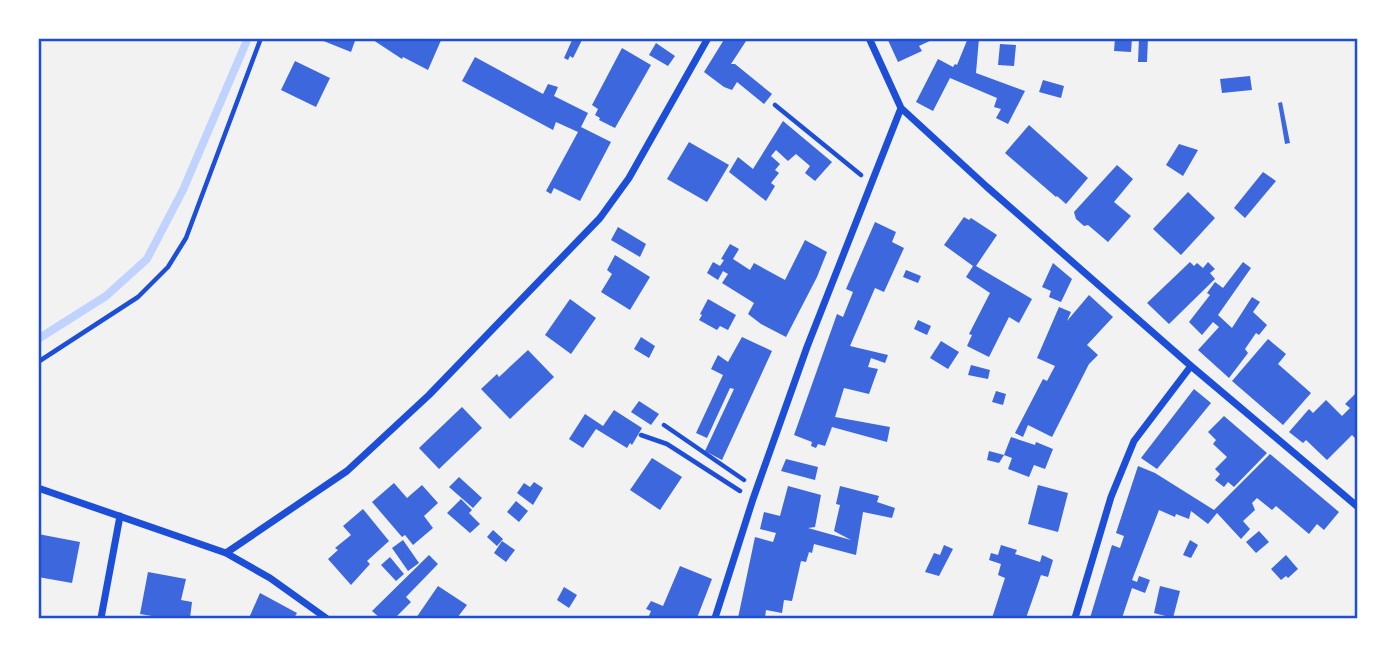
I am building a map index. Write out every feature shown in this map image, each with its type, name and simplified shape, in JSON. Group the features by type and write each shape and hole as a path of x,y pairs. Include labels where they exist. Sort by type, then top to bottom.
{"street":[{"path":"226,552 346,471 438,386 600,218 629,178 708,38"},
{"path":"869,38 901,107 987,187 1191,366 1357,507"},
{"path":"715,618 752,499 807,347 901,107"},
{"path":"1075,618 1111,497 1134,441 1191,366"},
{"path":"38,488 226,552 270,578 326,618"},
{"path":"101,618 120,516"}],"path":[{"path":"38,362 138,297 168,267 186,238 261,38"},
{"path":"775,105 872,184"},
{"path":"664,425 756,488"},
{"path":"641,435 667,444 752,499"}],"building":[{"path":"316,38 356,38 351,52"},
{"path":"370,38 442,38 428,70 403,57 402,59"},
{"path":"573,38 583,38 573,58 570,56 568,60 564,58"},
{"path":"725,38 748,38 731,64 735,64 772,94 764,104 737,82 732,90 704,72"},
{"path":"887,38 936,38 919,46 922,51 898,62"},
{"path":"968,38 979,38 976,73 1025,91 1008,124 996,118 1001,109 994,107 997,98 950,78 933,111 916,102 938,59 953,67 957,65"},
{"path":"1115,38 1132,38 1131,52 1114,51"},
{"path":"1139,38 1148,38 1147,62 1138,62"},
{"path":"656,43 675,56 668,66 649,55"},
{"path":"1000,44 1016,45 1014,66 998,65"},
{"path":"622,48 651,65 615,128 599,120 595,115 598,109 592,105"},
{"path":"475,57 543,94 548,84 558,87 554,96 588,113 581,127 611,142 580,201 554,188 551,194 546,191 578,132 556,122 553,130 462,81"},
{"path":"295,61 330,78 316,107 281,90"},
{"path":"1250,76 1252,90 1222,93 1220,79"},
{"path":"1043,80 1064,86 1061,98 1039,92"},
{"path":"1282,102 1290,143 1285,144 1278,103"},
{"path":"783,121 832,162 815,181 805,173 810,166 796,154 788,161 776,150 771,156 780,164 775,170 779,173 771,183 775,186 766,201 729,172 738,157 753,169"},
{"path":"1029,125 1088,178 1066,204 1005,153"},
{"path":"689,142 729,165 707,202 667,179"},
{"path":"1179,144 1198,150 1183,176 1166,165"},
{"path":"1117,165 1133,179 1114,202 1131,216 1108,242 1088,225 1084,226 1076,219 1074,212"},
{"path":"1263,172 1276,181 1245,218 1234,208"},
{"path":"1188,192 1215,218 1181,255 1153,229"},
{"path":"964,217 969,220 971,218 997,235 976,266 1032,299 1019,323 1009,317 989,357 967,346 972,335 969,334 990,293 966,277 973,266 944,245"},
{"path":"875,222 896,232 892,242 904,248 884,292 875,288 850,346 888,355 885,363 871,358 868,367 878,369 869,394 844,388 835,417 890,427 887,442 832,427 825,446 818,444 816,448 811,446 812,442 794,435 837,314 843,317 853,292 846,289"},
{"path":"618,227 646,244 640,257 611,240"},
{"path":"805,240 827,252 786,337 748,314 754,303 722,283 728,274 723,271 718,280 707,273 713,262 720,266 730,244 739,249 733,259 750,270 754,263 785,280"},
{"path":"615,255 650,277 630,310 601,292 612,274 607,270"},
{"path":"1190,262 1203,268 1208,262 1215,269 1210,273 1215,279 1169,324 1147,303"},
{"path":"1243,262 1251,268 1218,315 1232,328 1252,297 1260,302 1253,312 1267,325 1259,335 1256,333 1245,349 1248,353 1229,378 1198,350 1219,327 1213,322 1202,335 1189,322 1210,295 1207,293 1215,282 1223,288"},
{"path":"1053,263 1072,279 1061,302 1049,297 1051,291 1042,287"},
{"path":"906,270 921,276 918,283 903,277"},
{"path":"1089,295 1113,317 1087,345 1098,355 1089,364 1052,437 1028,425 1023,437 1015,433 1043,379 1047,381 1055,366 1037,358 1059,307 1071,312 1067,321"},
{"path":"570,299 596,318 571,354 545,335"},
{"path":"708,299 736,315 728,330 720,326 717,330 699,320"},
{"path":"918,320 931,326 927,335 914,329"},
{"path":"641,337 655,346 649,358 634,349"},
{"path":"742,337 772,351 722,460 705,451 734,389 730,388 707,438 696,433 723,375 711,369 718,355 728,362"},
{"path":"1268,339 1286,354 1278,364 1311,393 1283,425 1232,381"},
{"path":"941,341 959,352 948,369 930,358"},
{"path":"528,350 554,377 510,419 481,389 497,374 499,377"},
{"path":"971,365 990,370 988,379 968,375"},
{"path":"1194,389 1211,403 1157,469 1141,458"},
{"path":"996,391 1006,394 1003,405 992,402"},
{"path":"1357,392 1357,440 1352,435 1327,460 1306,440 1303,443 1289,432 1309,409 1313,413 1326,400 1342,416 1350,408 1345,404"},
{"path":"639,401 659,414 651,425 631,412"},
{"path":"462,407 482,428 439,469 419,448"},
{"path":"614,410 642,428 632,445 630,443 627,448 596,429 583,448 569,439 585,414 603,426"},
{"path":"1224,416 1267,453 1234,487 1228,482 1224,487 1215,480 1220,474 1215,469 1227,457 1213,444 1216,440 1208,432"},
{"path":"1011,437 1053,449 1045,469 1034,465 1029,477 1008,469 1012,458 1004,455"},
{"path":"989,451 1004,455 999,463 987,460"},
{"path":"1270,454 1339,512 1324,530 1317,524 1309,534 1276,506 1272,510 1257,498 1252,503 1255,510 1243,521 1250,529 1241,539 1217,513 1208,524 1191,511 1189,519 1176,514 1175,517 1159,510 1132,580 1137,582 1139,576 1150,580 1145,593 1132,588 1122,618 1090,618 1112,545 1120,548 1124,536 1116,533 1138,466 1155,473 1214,510"},
{"path":"652,458 682,477 660,510 630,490"},
{"path":"786,459 818,467 815,480 781,471"},
{"path":"459,477 482,498 473,508 449,487"},
{"path":"534,482 543,488 533,505 517,493 524,483 530,487"},
{"path":"394,483 407,498 422,485 438,503 424,516 433,528 413,545 405,535 402,537 372,502"},
{"path":"1038,485 1068,493 1058,532 1028,524"},
{"path":"788,486 821,495 815,527 808,528 851,540 834,531 840,505 836,504 840,486 879,496 877,502 895,508 892,518 863,512 856,555 814,544 806,562 801,561 792,601 784,600 782,613 766,610 765,618 738,618 755,537 773,542 776,533 760,529 764,512 780,516"},
{"path":"461,499 472,510 469,513 480,524 470,533 447,513"},
{"path":"516,501 528,511 519,522 507,512"},
{"path":"363,509 389,541 367,561 370,564 351,585 328,559 338,550 335,548 351,535 343,526"},
{"path":"493,530 503,539 497,546 487,537"},
{"path":"1259,531 1269,542 1256,553 1246,542"},
{"path":"38,534 80,542 72,583 38,577"},
{"path":"403,540 419,563 408,571 392,548"},
{"path":"1190,540 1198,545 1191,558 1183,555"},
{"path":"502,541 515,550 506,562 494,553"},
{"path":"944,545 953,549 939,576 925,572 934,553 940,555"},
{"path":"1001,545 1017,550 1015,554 1040,562 1042,555 1053,560 1048,577 1041,575 1026,618 992,618 1005,578 998,575 1001,564 989,560 991,553 998,555"},
{"path":"429,555 438,564 406,597 411,602 395,618 380,618 372,611"},
{"path":"1286,555 1298,569 1288,578 1286,576 1281,580 1271,569"},
{"path":"390,557 404,574 396,581 381,565"},
{"path":"680,566 712,579 697,618 648,618 651,611 646,609 651,601 663,606"},
{"path":"148,572 186,579 181,600 192,602 190,618 140,614"},
{"path":"438,586 467,605 457,618 416,618"},
{"path":"1160,586 1180,591 1173,618 1154,613"},
{"path":"564,587 577,595 569,608 557,600"},
{"path":"260,593 297,613 294,618 249,618"}],"waterway":[{"path":"38,339 106,296 147,259 183,190 248,38"}]}
